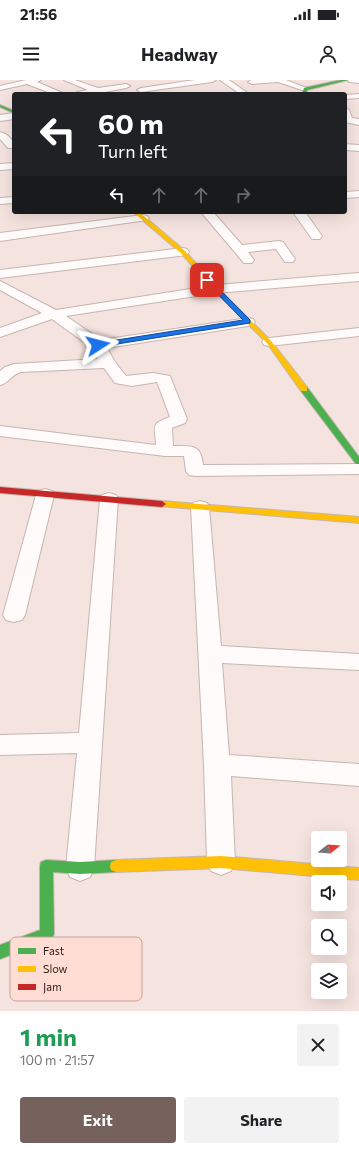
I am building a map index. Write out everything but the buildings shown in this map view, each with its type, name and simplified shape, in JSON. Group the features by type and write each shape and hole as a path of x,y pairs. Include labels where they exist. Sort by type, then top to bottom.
{"street":[{"path":"2,86 37,80"},
{"path":"68,80 101,92"},
{"path":"111,80 144,92"},
{"path":"140,90 212,80"},
{"path":"224,80 243,92"},
{"path":"252,82 279,80 304,92 346,80"},
{"path":"352,80 359,81"},
{"path":"28,82 56,92"},
{"path":"178,92 198,90 185,83"},
{"path":"92,92 126,86"},
{"path":"347,97 359,96"},
{"path":"347,109 348,120 359,122"},
{"path":"0,118 12,116"},
{"path":"5,137 11,146"},
{"path":"347,147 359,148"},
{"path":"0,167 12,166"},
{"path":"347,195 359,194"},
{"path":"0,201 12,200"},
{"path":"209,214 248,260"},
{"path":"300,214 316,236"},
{"path":"0,237 140,215 183,252 216,289 268,342 359,462"},
{"path":"239,249 279,245 289,259"},
{"path":"0,274 183,252"},
{"path":"0,332 54,314 216,289 359,277"},
{"path":"0,285 54,314 98,345 108,363 121,380 125,381 156,377 164,379 179,419 163,425 165,451"},
{"path":"98,345 248,322"},
{"path":"268,342 359,332"},
{"path":"0,380 10,370 19,367 108,363"},
{"path":"0,431 165,451 188,451 193,454 196,471 359,469"},
{"path":"0,490 45,495 359,520"},
{"path":"14,615 45,495"},
{"path":"80,868 109,499"},
{"path":"200,507 217,765 220,862"},
{"path":"209,654 359,662"},
{"path":"0,745 91,743"},
{"path":"217,765 359,775"},
{"path":"39,937 47,934 46,866 80,868 220,862 359,874"},
{"path":"0,952 10,948"}],"traffic: fast":[{"path":"304,92 305,89 346,80"},
{"path":"0,106 12,111"},
{"path":"304,389 359,462"},
{"path":"39,937 47,934 46,866 80,868 116,866"},
{"path":"0,952 10,948"}],"traffic: slow":[{"path":"138,214 183,252 216,289 269,342 304,389"},
{"path":"162,504 359,520"},
{"path":"116,866 221,862 359,874"}],"traffic: jam":[{"path":"0,490 162,504"}],"route":[{"path":"98,345 248,322 207,280"}]}
